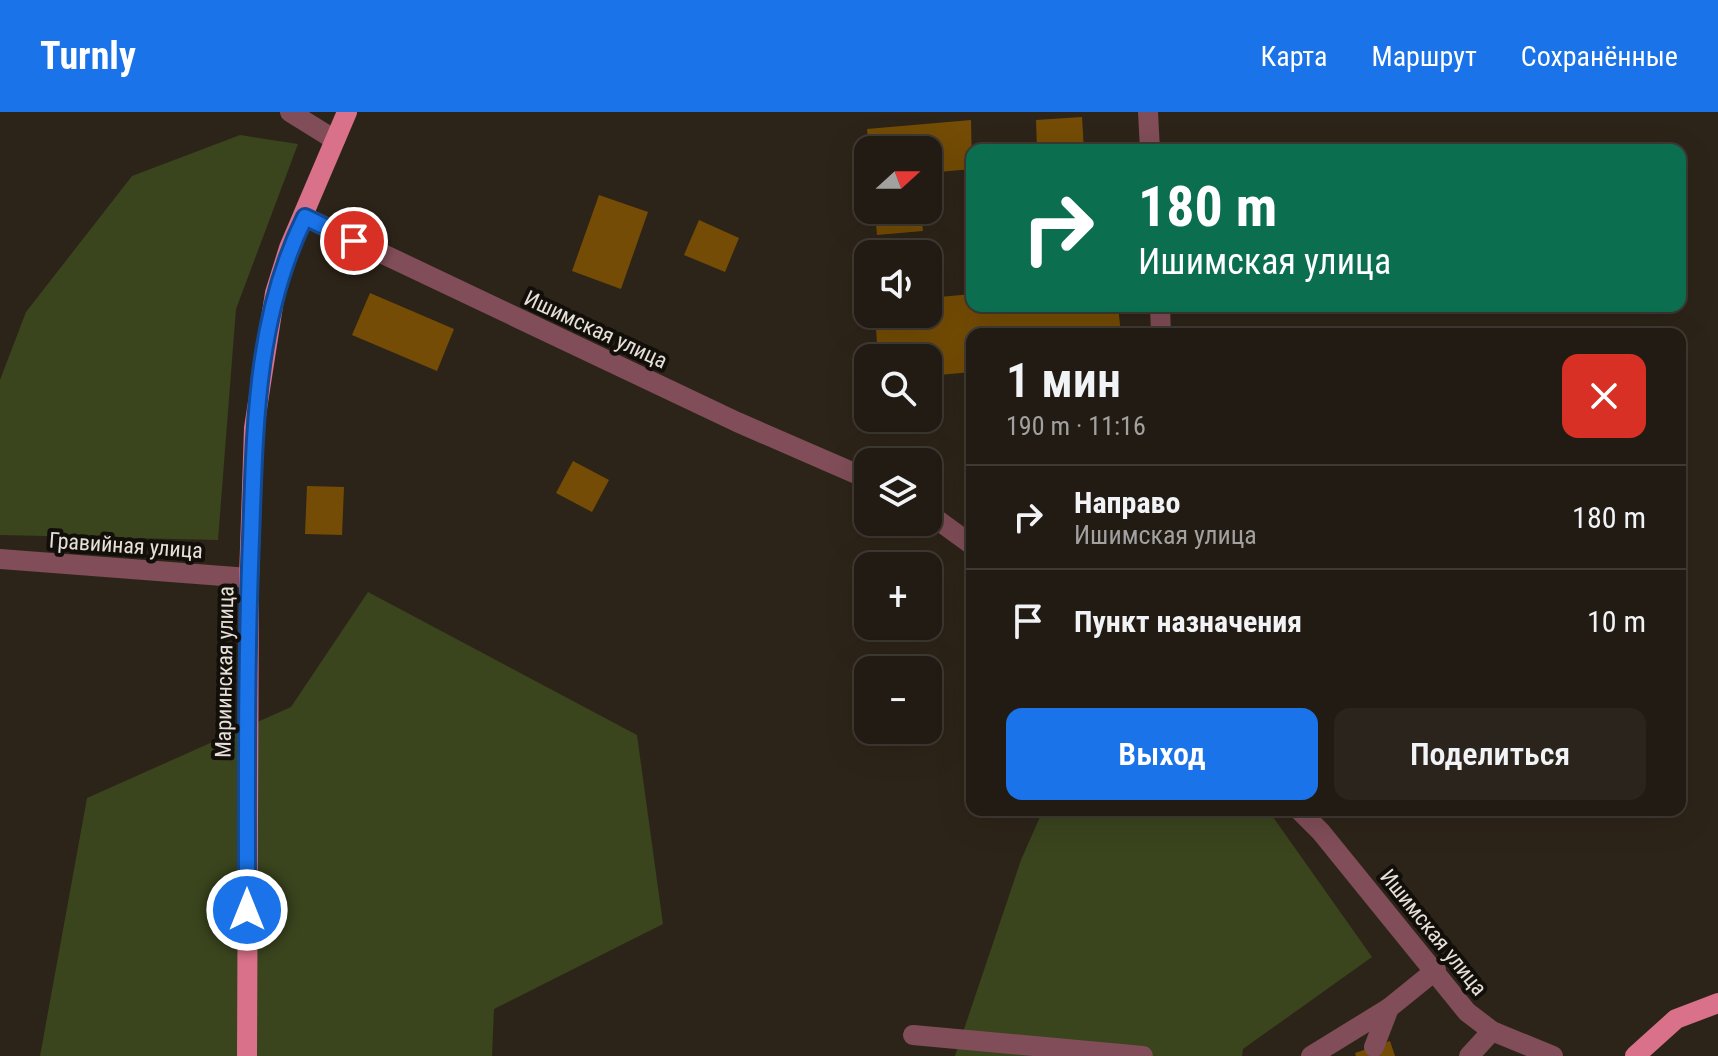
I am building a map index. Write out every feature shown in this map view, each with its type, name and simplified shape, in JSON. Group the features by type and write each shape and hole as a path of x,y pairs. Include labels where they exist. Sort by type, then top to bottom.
{"main road":[{"name":"Мариинская улица","path":"247,1056 249,578 254,428 275,293 289,248 305,217 347,112"},
{"path":"1635,1056 1676,1019 1718,1003"}],"street":[{"path":"290,112 335,140"},
{"path":"1148,112 1150,144"},
{"name":"Ишимская улица","path":"305,217 737,422 854,473"},
{"path":"942,523 966,541"},
{"name":"Гравийная улица","path":"0,559 249,578"},
{"name":"Ишимская улица","path":"1304,816 1436,970 1467,1012 1492,1031 1553,1056"},
{"path":"1311,1056 1389,1008 1436,970"},
{"path":"1374,1047 1389,1008"},
{"path":"1469,1056 1492,1031"},
{"path":"913,1035 1143,1056"}],"green space":[{"path":"240,135 298,144 236,309 218,540 0,535 0,380 26,312 132,176"},
{"path":"368,592 637,735 663,924 494,1009 492,1056 40,1056 87,798 291,707"},
{"path":"1040,816 1272,816 1372,957 1243,1049 1242,1056 955,1056 1021,860"}],"building":[{"path":"1082,117 1084,144 1037,144 1036,120"},
{"path":"971,120 971,144 966,144 966,170 942,172 942,136 868,136 867,129"},
{"path":"599,195 648,212 621,289 572,271"},
{"path":"699,220 739,238 725,272 684,255"},
{"path":"876,224 922,224 923,231 877,235"},
{"path":"370,293 454,329 437,371 352,335"},
{"path":"966,295 966,312 1119,312 1120,328 966,328 966,373 942,375 942,344 877,344 876,328 942,328 942,297"},
{"path":"573,461 609,480 592,512 556,493"},
{"path":"307,486 344,487 342,535 305,534"},
{"path":"1390,1041 1395,1056 1356,1056 1355,1053"}],"route":[{"path":"247,910 249,578 254,428 263,356 275,293 289,248 305,217 354,241"}]}
